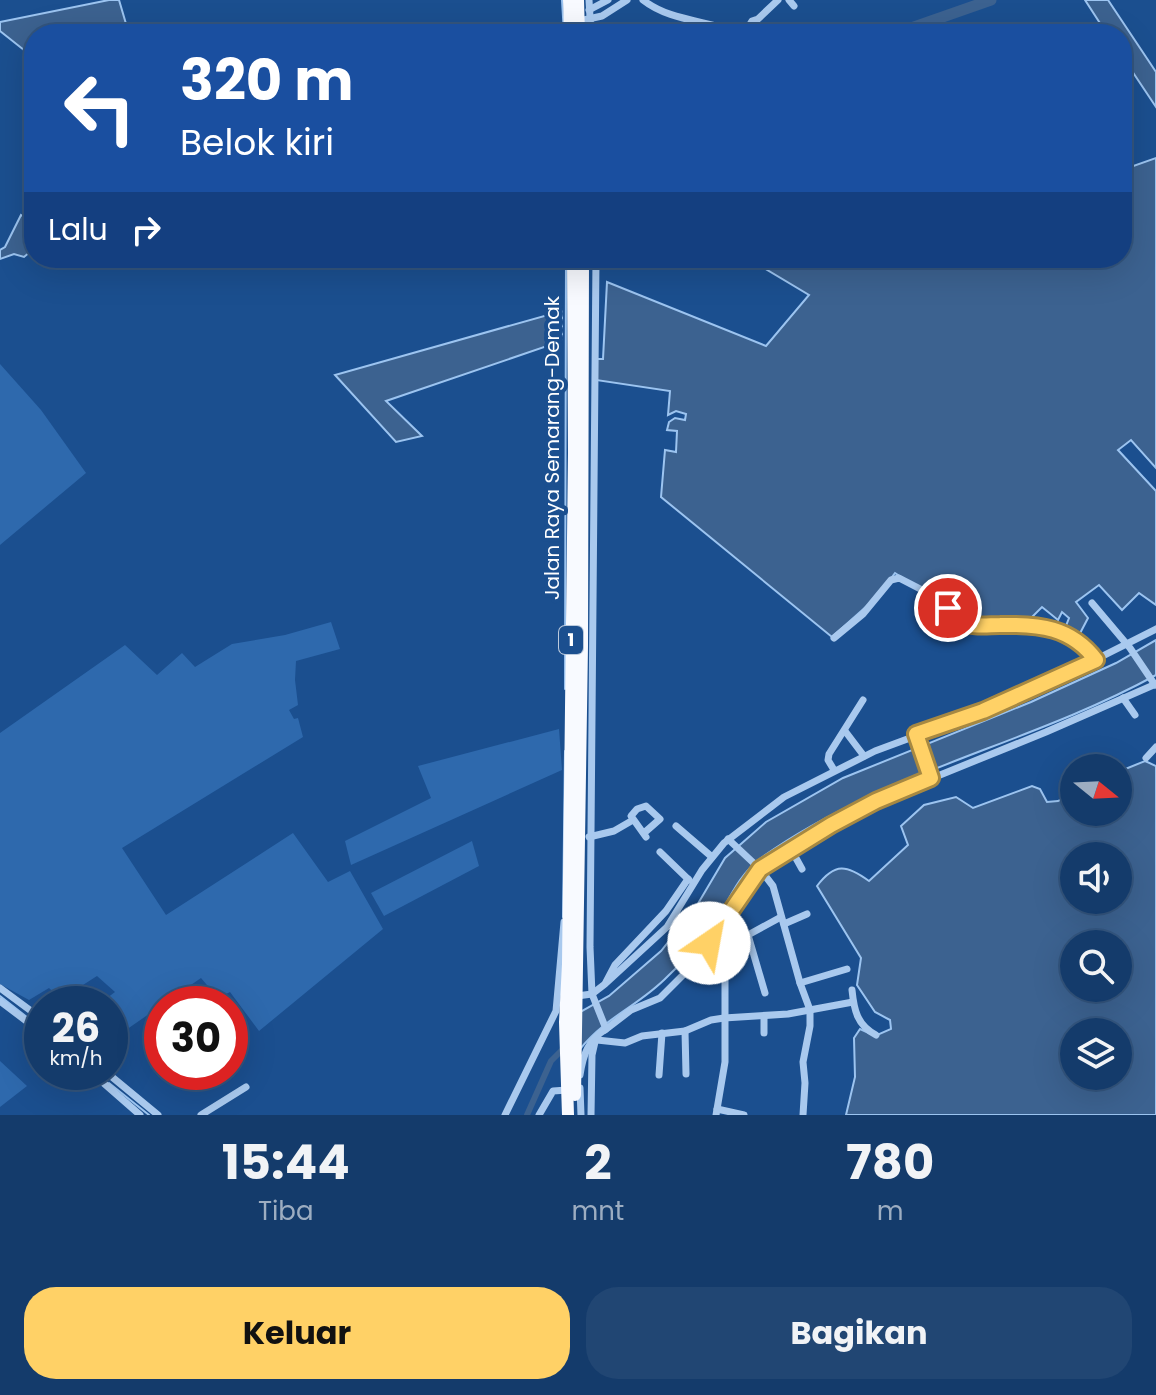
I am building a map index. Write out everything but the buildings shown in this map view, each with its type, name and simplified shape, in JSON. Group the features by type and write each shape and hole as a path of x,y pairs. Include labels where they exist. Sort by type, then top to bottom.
{"highway":[{"name":"Jalan Raya Semarang-Demak","path":"570,1020 577,996 585,837 576,647 573,268"},
{"name":"Jalan Raya Semarang-Demak","path":"570,1020 568,913 583,268"},
{"name":"1","path":"570,1020 576,1111"},
{"name":"1","path":"574,1069 567,1090 576,1111"}],"street":[{"path":"582,9 608,0"},
{"path":"582,9 610,12 627,0"},
{"path":"643,0 655,9 679,18 711,24"},
{"path":"750,24 778,0"},
{"path":"596,268 585,837 593,998 605,1027"},
{"path":"834,638 863,614 891,580 899,578 928,593 968,624 1040,625 1055,629 1069,634 1086,647 1096,660"},
{"path":"574,1069 605,1027 631,1010 660,998 698,959 758,867 792,851 876,801 1154,683 1092,603"},
{"path":"593,998 667,927 690,882 728,839 784,797 864,756 983,711 1128,646 1156,629"},
{"path":"1123,698 1135,715"},
{"path":"834,770 828,757 863,700"},
{"path":"845,731 864,756"},
{"path":"916,735 931,777"},
{"path":"1146,758 1156,747"},
{"path":"644,806 660,817 645,835 633,820 632,813 644,806"},
{"path":"585,837 614,831 633,820"},
{"path":"676,826 712,857"},
{"path":"728,839 773,886 810,1010 803,1062 803,1115"},
{"path":"792,851 802,869"},
{"path":"660,852 690,882"},
{"path":"505,1115 556,1011 562,932 568,913"},
{"path":"765,993 748,935 807,914"},
{"path":"709,943 717,952 725,972 725,1062 716,1112 744,1115"},
{"path":"800,983 847,969"},
{"path":"852,990 860,1022 876,1035"},
{"path":"2,996 24,1009"},
{"path":"2,996 24,1016"},
{"path":"577,996 593,998"},
{"path":"594,1040 621,1043 685,1031 711,1020 764,1016 853,1002"},
{"path":"764,1016 764,1033"},
{"path":"685,1031 686,1074"},
{"path":"659,1075 662,1033"},
{"path":"591,1115 594,1040"},
{"path":"111,1090 140,1115"},
{"path":"128,1090 158,1115"},
{"path":"201,1115 241,1090"},
{"path":"539,1115 553,1091 567,1090"}],"shaded area":[{"path":"119,0 126,24 24,24 24,50 0,31 0,22"},
{"path":"1085,0 1108,0 1124,24 1101,24"},
{"path":"1132,36 1156,72 1156,107 1132,71"},
{"path":"1156,158 1156,468 1131,440 1118,450 1156,491 1156,605 1139,593 1122,610 1099,585 1076,602 1088,618 1077,639 1064,631 1069,618 1062,612 1058,620 1042,607 1029,620 971,622 895,573 877,597 832,637 661,497 665,450 676,452 677,431 667,430 669,422 675,418 685,420 686,414 676,411 668,415 670,391 596,380 597,359 603,359 607,282 766,346 809,295 764,268 1132,268 1132,166"},
{"path":"21,215 24,217 24,257 14,254 0,259 0,250 5,247"},
{"path":"562,311 562,339 559,342 386,401 422,436 396,442 335,375"},
{"path":"0,364 41,410 86,473 0,545"},
{"path":"331,622 340,649 296,661 298,705 289,710 294,719 298,718 303,737 122,848 166,915 293,833 328,882 350,871 383,929 259,1031 248,1016 248,986 208,986 201,978 189,986 144,986 144,1017 128,1029 128,986 108,986 97,976 81,986 24,986 24,997 0,984 0,733 125,645 157,675 182,653 195,667 232,644 285,635"},
{"path":"1156,640 1156,675 1057,721 855,803 761,858 744,875 713,927 697,947 657,986 601,1027 580,1049 580,1012 609,996 661,951 696,907 725,858 766,822 843,778 1031,702 1116,663"},
{"path":"559,729 562,770 351,865 345,841 431,798 418,766"},
{"path":"1145,761 1156,766 1156,1115 846,1115 855,1077 854,1038 860,1029 875,1036 891,1029 890,1020 875,1012 857,985 861,958 817,886 830,873 842,868 869,881 908,845 901,826 924,805 956,797 973,808 1032,786 1040,789 1047,802 1058,801 1060,826 1132,826 1132,766"},
{"path":"472,841 479,866 384,916 371,893"},
{"path":"0,1061 24,1083 24,1088 0,1107"}],"waterway":[{"path":"562,0 563,24"},
{"path":"923,24 991,0"},
{"path":"565,689 566,268"},
{"path":"563,917 565,751"},
{"path":"0,996 24,1015"},
{"path":"527,1115 551,1061 563,1049"},
{"path":"118,1090 149,1115"}],"route":[{"path":"709,943 760,869 876,801 931,778 916,734 983,711 1096,660 1086,647 1069,634 1055,629 1040,625 973,625 948,608"}]}
